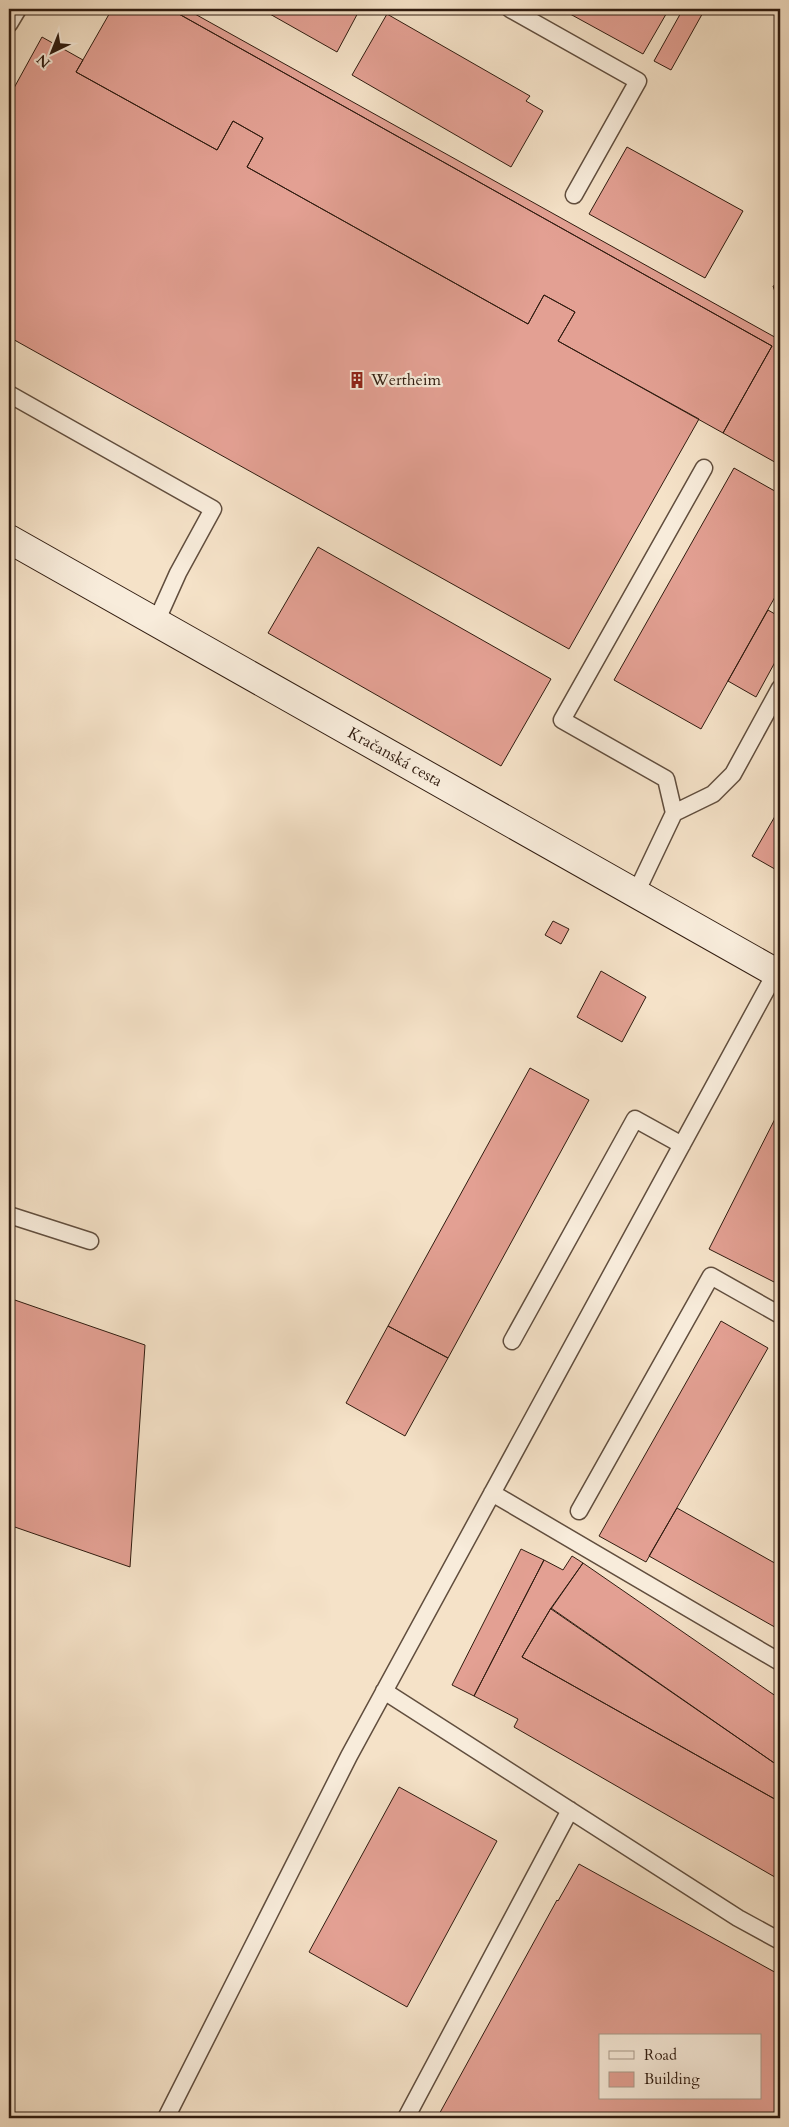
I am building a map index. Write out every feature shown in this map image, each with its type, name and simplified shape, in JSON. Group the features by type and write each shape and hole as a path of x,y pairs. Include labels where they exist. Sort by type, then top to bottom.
{"street":[{"name":"Kračanská cesta","path":"9,539 778,974"}],"lane":[{"path":"9,24 18,9"},
{"path":"510,9 638,81 574,195"},
{"path":"9,394 213,509 178,573 156,622"},
{"path":"674,813 666,779 562,720 704,468"},
{"path":"636,893 674,813 713,794 733,774 780,688"},
{"path":"166,2118 344,1765 682,1145 778,974"},
{"path":"512,1341 635,1119 682,1145"},
{"path":"9,1215 90,1241"},
{"path":"579,1511 711,1276 780,1315"},
{"path":"492,1493 780,1662"},
{"path":"384,1691 738,1918 780,1941"},
{"path":"406,2118 570,1810"}],"building":[{"path":"112,9 170,9 772,346 723,433 558,341 575,312 544,295 528,324 247,167 263,138 233,121 217,150 76,72"},
{"path":"170,9 186,9 780,340 780,465 723,433 772,346"},
{"path":"261,9 360,9 337,52"},
{"path":"561,9 669,9 643,54"},
{"path":"683,9 705,9 671,70 654,61"},
{"path":"387,14 530,96 526,101 543,111 511,167 352,75"},
{"name":"Wertheim","path":"42,37 83,60 76,72 217,150 233,121 263,138 247,167 528,324 544,295 575,312 558,341 699,419 569,649 9,337 9,97"},
{"path":"627,147 743,211 705,278 589,214"},
{"path":"780,284 780,307 773,286"},
{"path":"734,468 780,494 780,588 701,729 614,680"},
{"path":"318,547 551,679 501,766 268,633"},
{"path":"768,610 780,617 780,653 756,697 728,681"},
{"path":"778,811 780,813 780,872 752,856"},
{"path":"553,921 569,929 561,944 545,935"},
{"path":"601,971 646,997 622,1042 577,1017"},
{"path":"530,1068 589,1100 448,1358 388,1326"},
{"path":"780,1109 780,1285 709,1249"},
{"path":"9,1298 145,1345 130,1567 9,1525"},
{"path":"721,1321 768,1348 646,1562 599,1536"},
{"path":"388,1326 448,1358 405,1436 346,1403"},
{"path":"677,1508 780,1566 780,1630 649,1556"},
{"path":"521,1549 544,1560 474,1696 452,1685"},
{"path":"572,1556 583,1563 551,1608 522,1657 780,1802 780,1880 514,1727 518,1719 474,1696 544,1560 563,1570"},
{"path":"583,1563 780,1699 780,1767 551,1609"},
{"path":"551,1608 780,1767 780,1802 522,1657"},
{"path":"399,1787 497,1841 407,2007 309,1952"},
{"path":"579,1864 780,1975 780,2118 437,2118 557,1900"}],"place":[{"name":"Wertheim","path":"357,380"}]}
